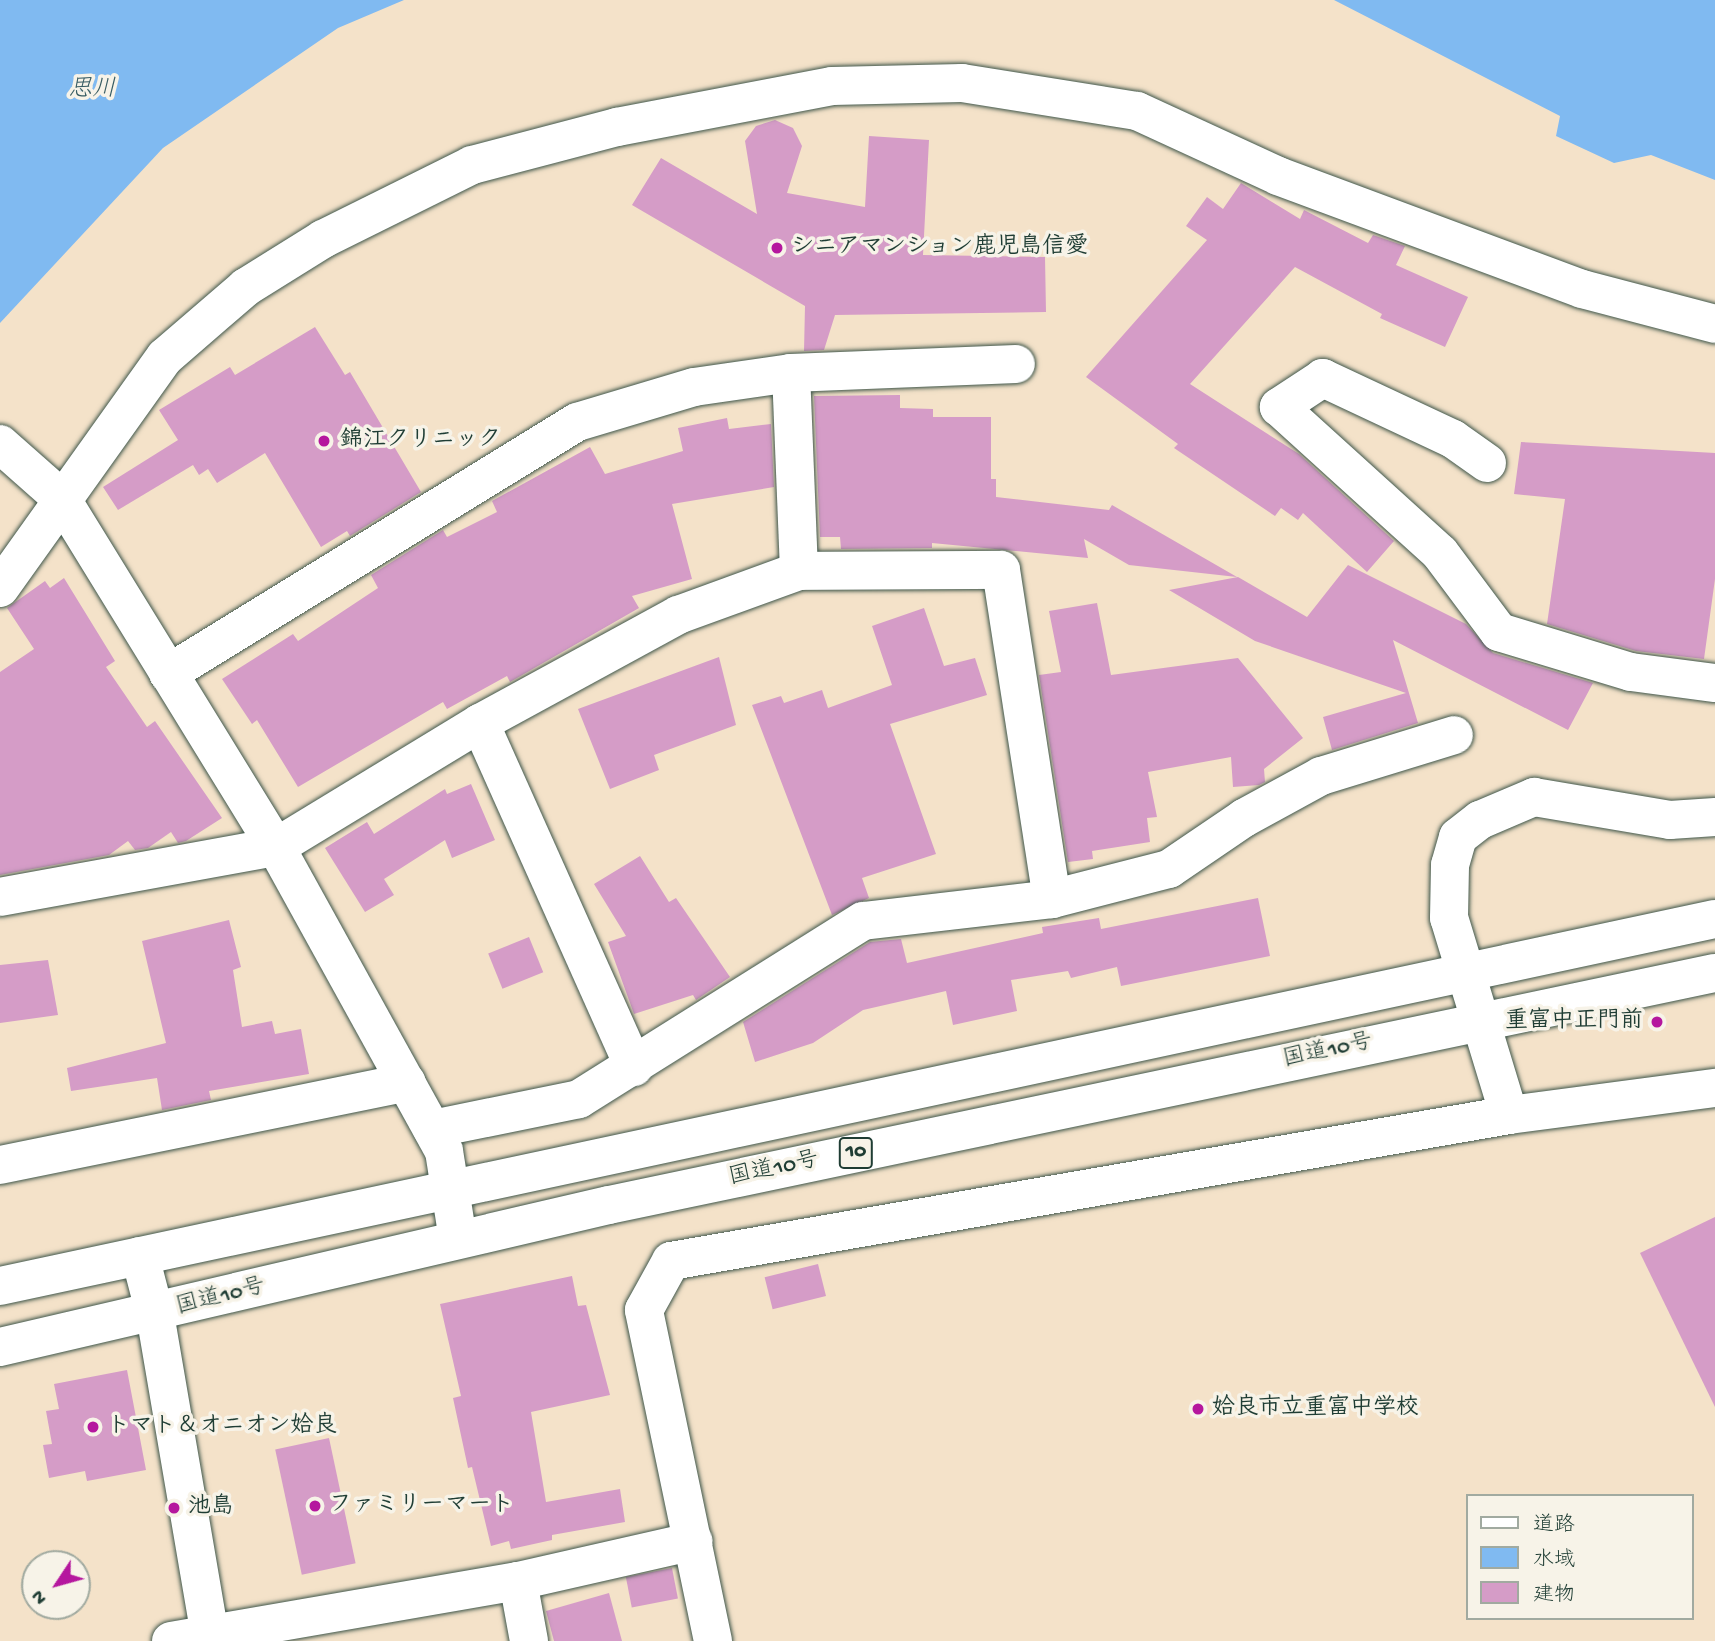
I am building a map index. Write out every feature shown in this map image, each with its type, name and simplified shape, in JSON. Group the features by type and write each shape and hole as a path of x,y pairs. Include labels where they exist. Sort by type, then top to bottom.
{"main road":[{"path":"0,588 54,490 165,357 246,288 323,239 472,165 617,127 832,86 962,83 1137,110 1303,186 1582,289 1715,324"},
{"path":"168,674 577,422 694,387 791,373 1016,363"},
{"path":"791,373 799,570"},
{"path":"1487,463 1453,439 1323,379 1279,407 1440,553 1499,632 1631,672 1715,683"},
{"path":"0,444 54,490 275,847 444,1151 458,1239"},
{"path":"0,897 275,847 480,723 678,615 799,570 1001,570 1052,900"},
{"path":"480,723 634,1067"},
{"path":"432,1129 579,1099 863,921 1052,900 1169,869 1244,818 1321,776 1454,735"},
{"path":"1509,1115 1449,918 1450,864 1458,837 1480,820 1534,797 1670,820 1715,817"},
{"name":"10","path":"0,1286 1715,919"},
{"name":"国道10号","path":"0,1347 155,1314 458,1239 1480,1020 1715,973"},
{"path":"0,1166 407,1082"},
{"path":"713,1641 644,1310 671,1261 1509,1115 1715,1088"},
{"path":"140,1256 155,1314 210,1636"},
{"path":"171,1641 518,1581 694,1541"},
{"path":"518,1581 529,1641"}],"water":[{"name":"思川","path":"0,0 404,0 338,28 163,148 0,323"},
{"path":"1334,0 1715,0 1715,180 1651,155 1614,163 1556,136 1560,116"}],"building":[{"name":"シニアマンション鹿児島信愛","path":"775,120 793,128 802,146 787,193 865,207 869,136 929,140 923,255 1045,257 1046,312 835,315 824,350 804,351 805,306 632,205 661,158 757,214 745,141 756,126"},
{"path":"1241,183 1300,219 1304,210 1368,243 1373,235 1405,246 1396,265 1468,297 1445,347 1380,318 1382,314 1295,267 1190,384 1299,454 1394,541 1367,572 1303,513 1298,520 1281,508 1275,516 1174,448 1178,444 1086,377 1207,240 1186,226 1207,197 1223,209"},
{"name":"錦江クリニック","path":"315,327 345,375 350,372 421,492 350,536 347,531 321,547 265,453 217,483 208,469 199,475 193,465 118,510 103,487 178,440 159,410 230,367 235,375"},
{"path":"900,395 900,408 933,409 933,417 991,417 991,479 996,479 996,497 1109,510 1112,505 1237,577 1129,565 1084,539 1088,558 932,543 932,548 841,549 840,537 820,537 814,396"},
{"path":"727,418 729,429 771,424 774,487 672,504 692,579 632,596 639,608 510,682 507,676 447,709 443,702 298,787 257,720 252,724 222,679 293,634 298,641 378,588 371,575 443,530 447,537 497,512 492,501 590,447 605,474 683,451 678,428"},
{"path":"1521,442 1715,453 1715,579 1704,659 1636,651 1547,624 1565,499 1514,494"},
{"path":"1348,565 1466,624 1493,653 1593,683 1568,730 1393,640 1418,723 1332,750 1323,717 1406,693 1255,641 1169,590 1238,577 1307,617"},
{"path":"64,578 115,661 106,667 147,727 155,721 222,818 186,841 178,843 171,832 148,848 135,850 128,841 109,855 0,875 0,672 34,649 7,608 45,581 50,588"},
{"path":"1097,603 1111,675 1238,658 1303,738 1264,769 1265,782 1259,785 1233,787 1231,757 1148,772 1157,817 1147,818 1150,842 1092,851 1093,859 1068,862 1039,675 1061,672 1049,611"},
{"path":"924,608 944,666 975,658 987,695 890,724 936,854 862,878 869,898 832,915 752,705 781,696 784,703 822,690 828,708 892,685 872,626"},
{"path":"719,657 736,725 654,755 659,770 610,789 578,709"},
{"path":"471,784 495,840 452,858 445,840 384,879 394,895 365,912 325,848 367,822 374,834 445,789 447,794"},
{"path":"640,856 669,902 676,898 730,977 696,1000 693,995 634,1014 608,942 626,936 594,884"},
{"path":"1258,898 1270,956 1121,986 1117,967 1071,978 1068,971 1011,980 1017,1011 953,1025 946,991 863,1010 813,1043 755,1062 743,1022 870,942 901,939 907,963 1043,933 1042,927 1099,918 1101,929"},
{"path":"229,920 241,967 233,970 242,1027 272,1021 275,1034 301,1029 309,1074 209,1091 211,1100 162,1110 157,1078 71,1091 67,1068 166,1043 142,941"},
{"path":"529,937 543,972 502,989 488,953"},
{"path":"48,960 58,1015 0,1023 0,965"},
{"path":"1715,1217 1715,1407 1640,1253"},
{"path":"818,1264 826,1296 773,1309 765,1277"},
{"path":"572,1276 578,1306 586,1305 610,1395 531,1412 546,1502 620,1489 625,1522 552,1535 552,1540 511,1549 509,1541 491,1546 472,1467 468,1468 453,1398 461,1396 440,1304"},
{"name":"トマト＆オニオン姶良","path":"127,1370 146,1470 87,1481 85,1471 49,1478 43,1445 52,1444 46,1411 59,1409 54,1384"},
{"name":"ファミリーマート","path":"329,1438 356,1563 302,1575 275,1449"},
{"path":"672,1568 678,1598 632,1607 626,1577"},
{"path":"609,1593 622,1641 554,1641 546,1611"}],"place":[{"name":"シニアマンション鹿児島信愛","path":"777,248"},
{"name":"錦江クリニック","path":"324,441"},
{"name":"重富中正門前","path":"1657,1022"},
{"name":"姶良市立重富中学校","path":"1198,1409"},
{"name":"トマト＆オニオン姶良","path":"93,1427"},
{"name":"ファミリーマート","path":"315,1506"},
{"name":"池島","path":"174,1508"}]}
